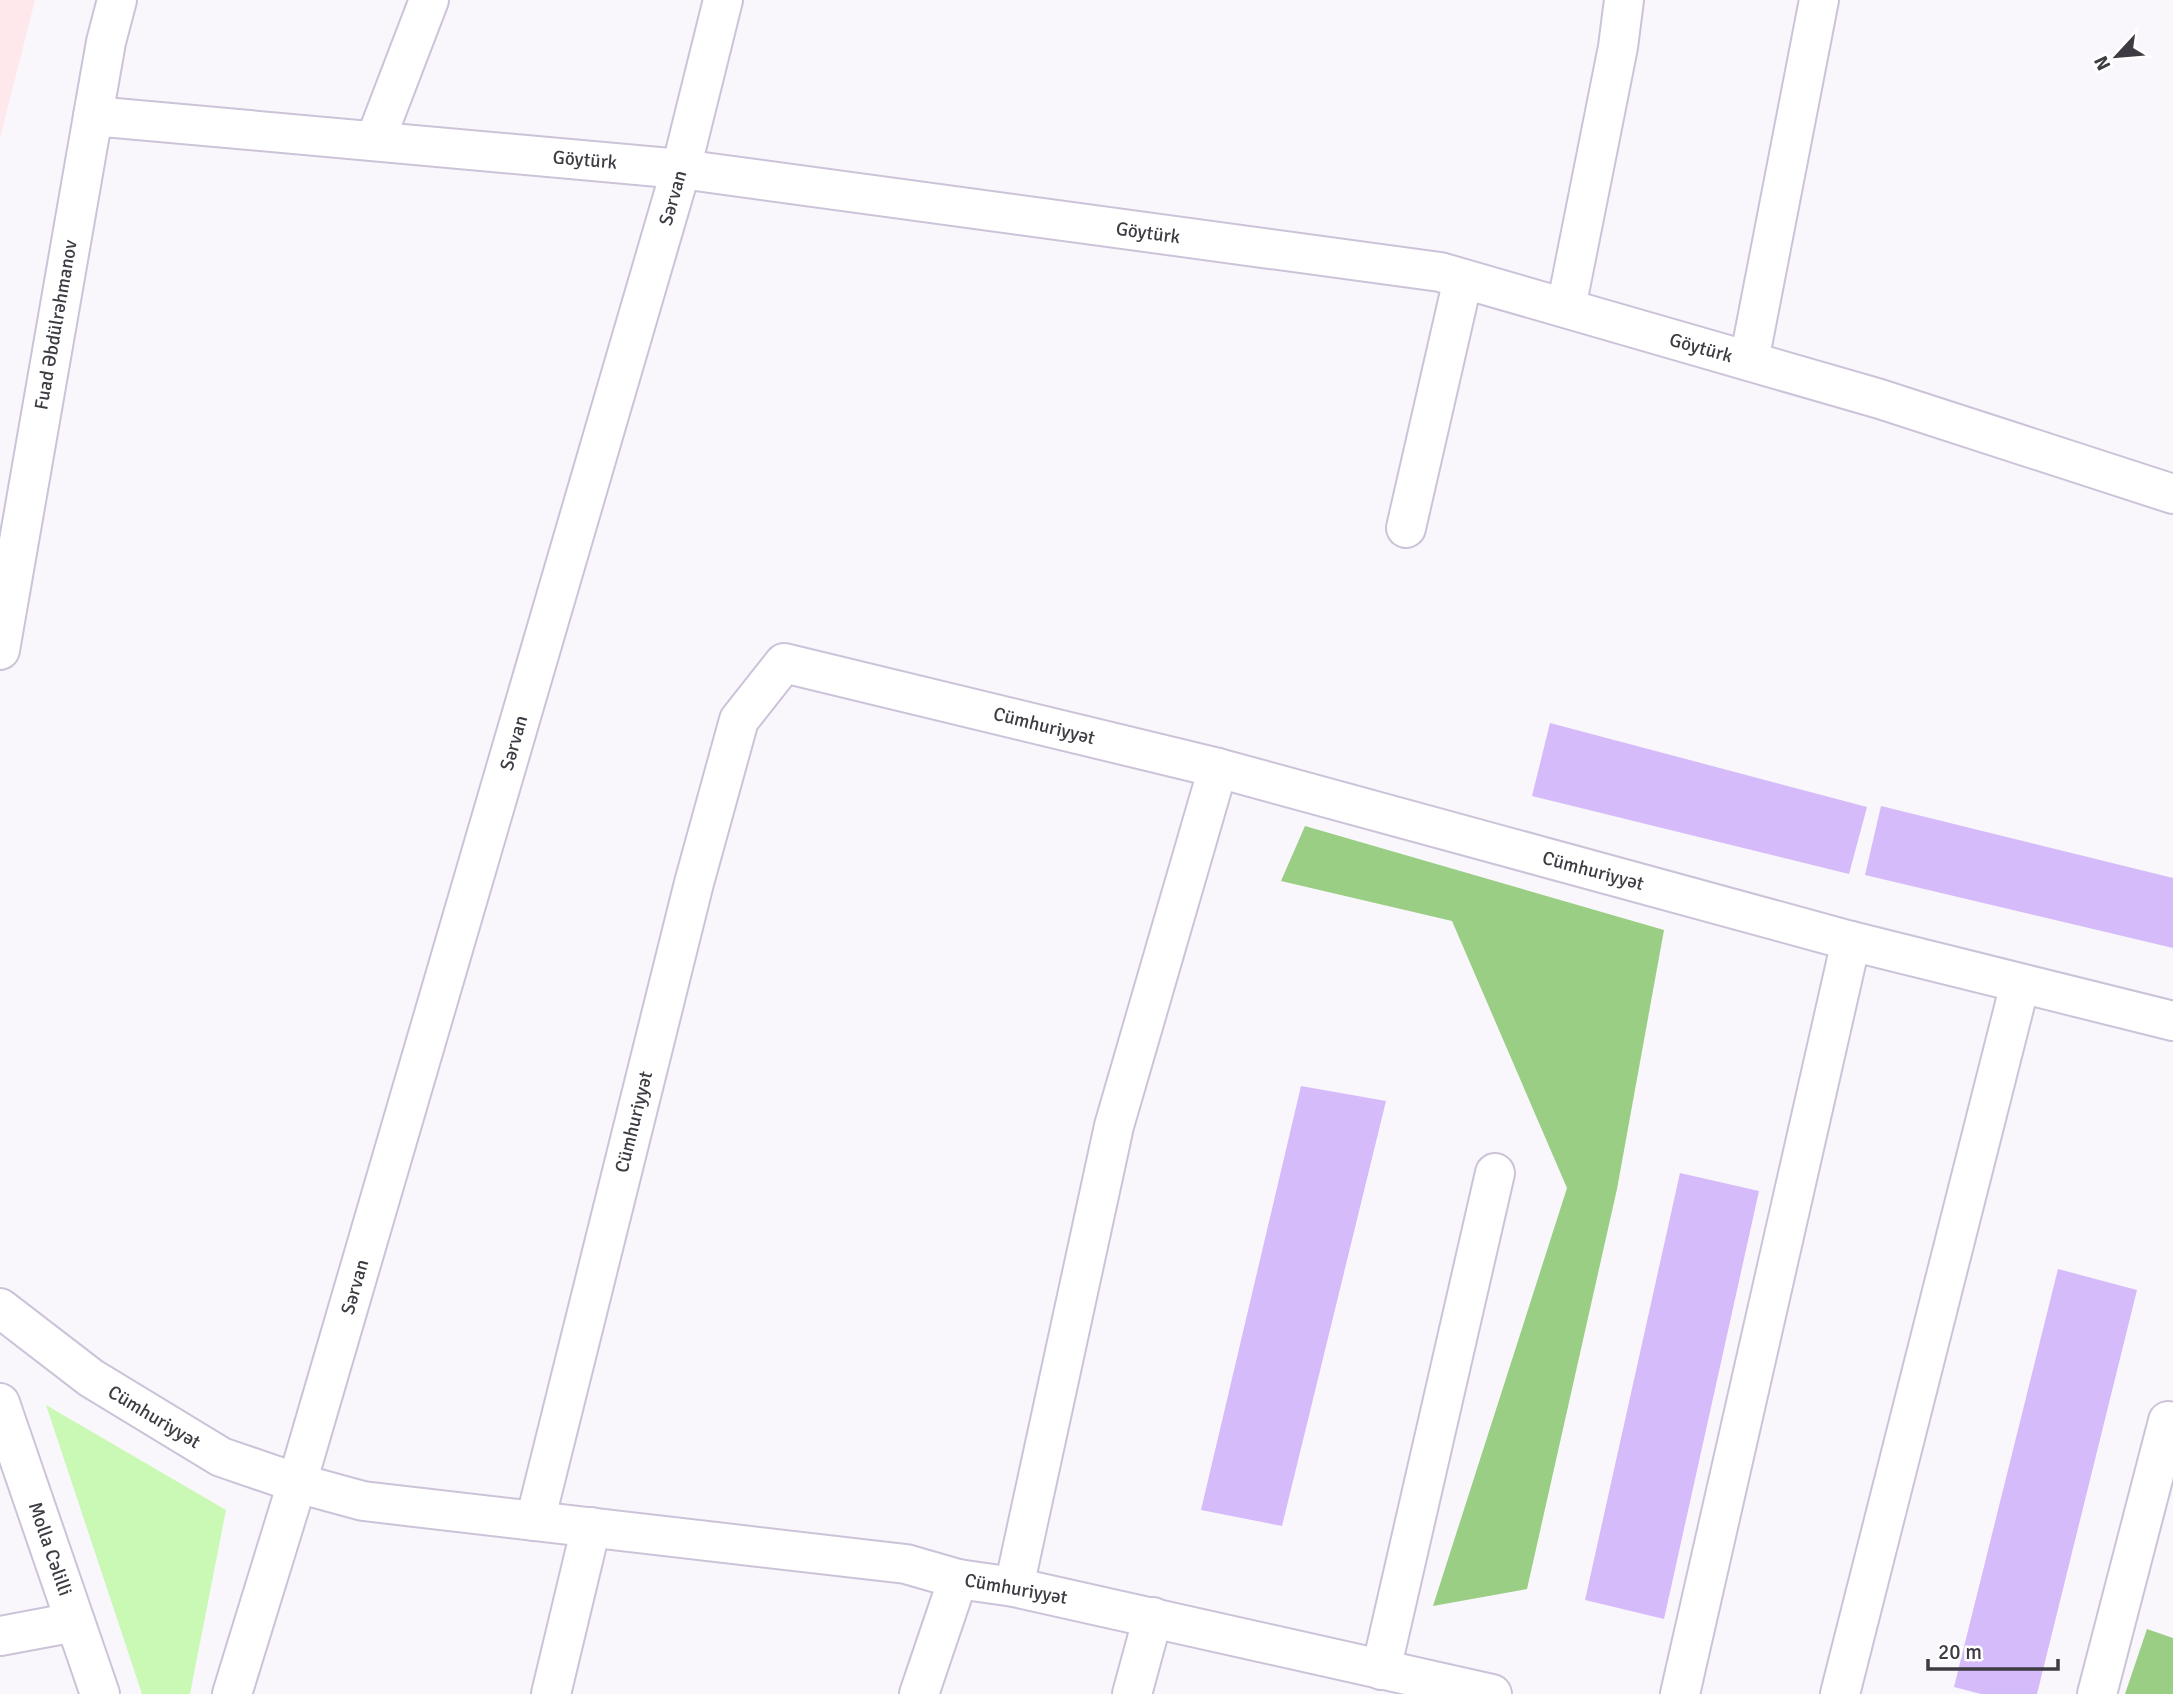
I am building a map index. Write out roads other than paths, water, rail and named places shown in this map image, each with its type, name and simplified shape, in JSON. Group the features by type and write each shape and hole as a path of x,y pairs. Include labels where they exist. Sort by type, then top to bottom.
{"street":[{"name":"Fuad Əbdülrəhmanov","path":"0,650 106,42 117,0"},
{"path":"375,141 429,0"},
{"name":"Sərvan","path":"232,1694 298,1483 681,169 723,0"},
{"path":"1566,308 1625,0"},
{"path":"1749,361 1819,0"},
{"name":"Göytürk","path":"93,116 681,169 1440,272 1880,399 2173,494"},
{"path":"1406,528 1463,279"},
{"name":"Cümhuriyyət","path":"535,1521 694,883 739,719 785,663 1217,768 1851,941 2173,1021"},
{"path":"1014,1587 1114,1126 1217,768"},
{"path":"1679,1694 1851,941"},
{"path":"1840,1694 2020,984"},
{"path":"1381,1670 1495,1173"},
{"name":"Cümhuriyyət","path":"0,1308 91,1378 221,1457 298,1483 363,1500 906,1564 958,1579 1014,1587 1492,1694"},
{"name":"Molla Cəlilli","path":"0,1403 100,1694"},
{"path":"2097,1694 2168,1421"},
{"path":"551,1694 592,1527"},
{"path":"919,1694 958,1579"},
{"path":"1132,1694 1153,1617"},
{"path":"0,1636 75,1622"}]}
